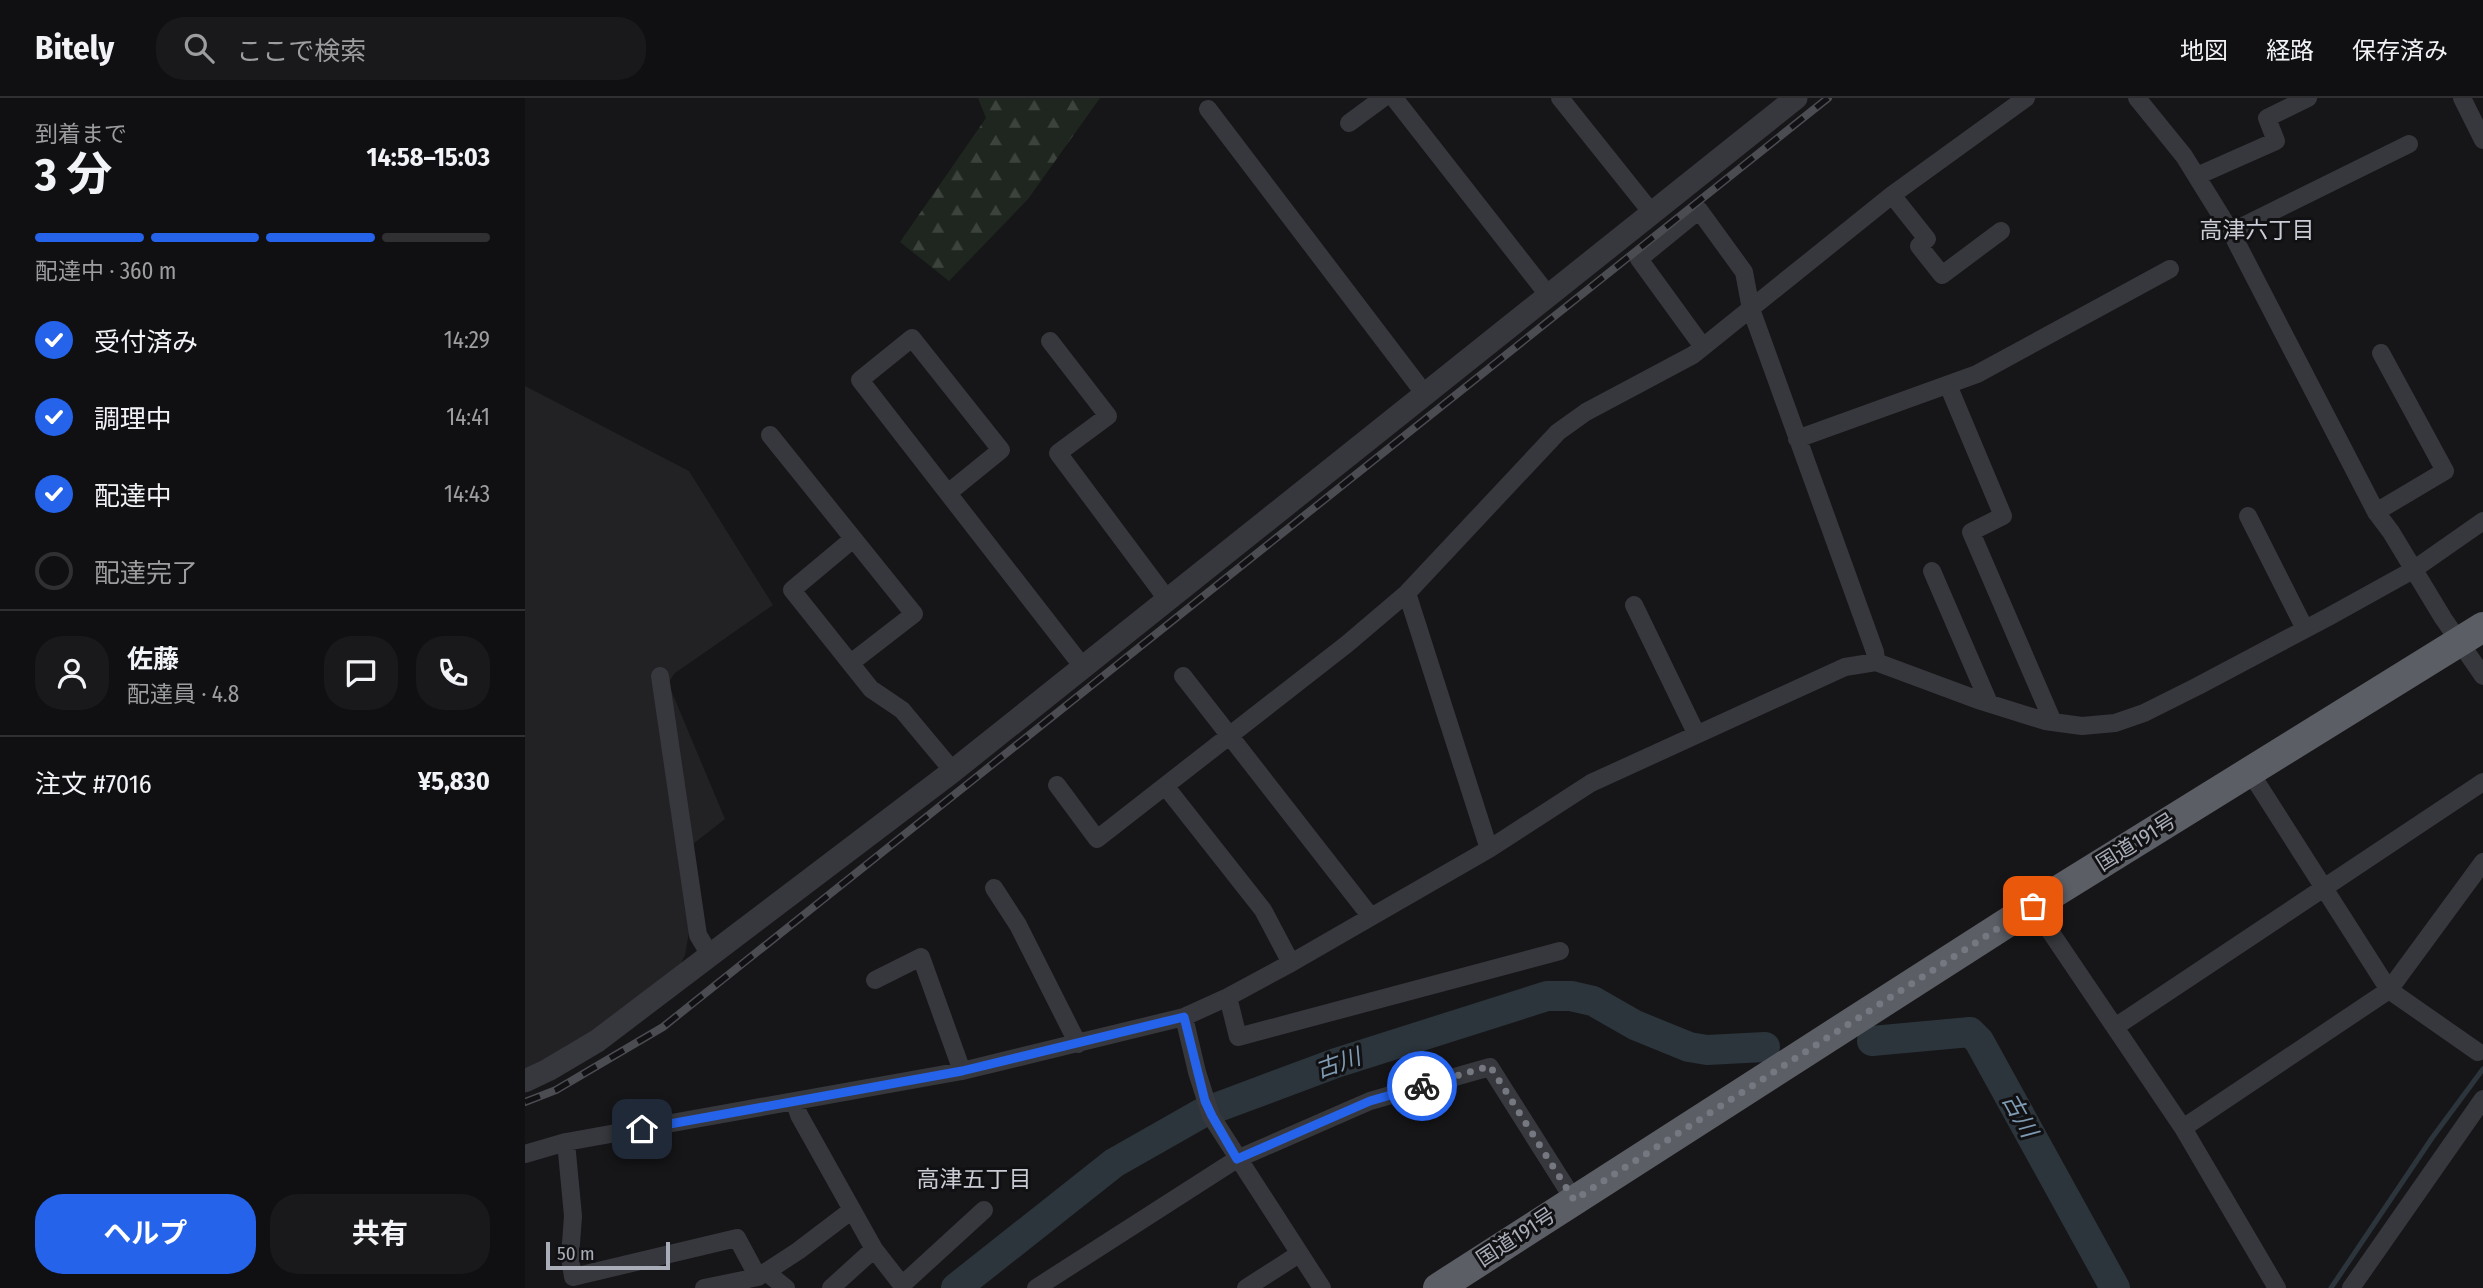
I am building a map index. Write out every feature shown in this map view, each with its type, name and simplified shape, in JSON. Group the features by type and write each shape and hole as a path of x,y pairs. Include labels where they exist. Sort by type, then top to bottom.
{"highway":[{"name":"国道191号","path":"1438,1288 2033,906 2472,634"}],"street":[{"path":"1349,123 1383,98"},
{"path":"1394,98 1549,296"},
{"path":"1560,98 1652,213"},
{"path":"525,1081 597,1041 953,771 1795,98"},
{"path":"1057,785 1097,839 1347,644 1407,593 1558,432 1586,412 1693,355 1892,195 2026,98"},
{"path":"2137,98 2185,156 2231,232 2376,512 2413,570 2472,634 2483,676"},
{"path":"2197,176 2276,141 2267,118 2308,98"},
{"path":"2467,100 2483,140"},
{"path":"1207,108 1424,393"},
{"path":"2231,232 2409,144"},
{"path":"1892,195 1927,239 1919,246 1942,275 2001,231"},
{"path":"1703,347 1639,259 1699,211 1744,272 1751,309 1875,652 1876,662"},
{"path":"1797,439 1977,374 2170,269"},
{"path":"948,493 1001,450 912,338 860,380 1083,667"},
{"path":"1050,341 1108,416 1058,453 1167,599"},
{"path":"2376,512 2445,471 2381,353"},
{"path":"1948,385 2003,516 1971,532 2053,722"},
{"path":"770,435 914,614 852,662"},
{"path":"2248,516 2305,629"},
{"path":"525,1154 566,1142 962,1071 1184,1017 1291,963 1489,849 1591,783 1845,667 1876,662 1989,703 2053,722 2082,726 2115,723 2144,713 2305,629 2413,570 2483,522"},
{"path":"853,539 792,590 871,689 902,710 953,771"},
{"path":"1932,571 1989,703"},
{"path":"1407,593 1489,849"},
{"path":"1634,605 1696,733"},
{"path":"660,676 698,935 710,956"},
{"path":"1183,676 1371,917"},
{"path":"2250,772 2389,990 2478,1052"},
{"path":"2115,1027 2483,782"},
{"path":"1166,787 1263,910 1291,963"},
{"path":"2183,1128 2389,990 2483,862"},
{"path":"994,888 1018,925 1079,1044"},
{"path":"2033,906 2183,1128 2277,1288"},
{"path":"1228,997 1238,1037 1560,951"},
{"path":"875,980 921,957 962,1071"},
{"path":"1184,1017 1205,1101 1212,1116 1237,1159 1322,1288"},
{"path":"1036,1288 1237,1159 1370,1101 1490,1066 1574,1200"},
{"path":"2351,1288 2483,1099"},
{"path":"795,1103 799,1115 874,1249 902,1285 984,1210"},
{"path":"566,1142 573,1216 570,1257 573,1277 737,1238 762,1275 786,1288"},
{"path":"704,1288 762,1275 852,1210"},
{"path":"831,1288 874,1249"},
{"path":"1246,1288 1299,1254"}],"shaded area":[{"path":"525,386 689,471 773,605 675,673 668,683 725,819 693,844 677,850 690,926 685,955 679,968 612,1021 525,1074"}],"green space":[{"path":"978,98 1100,98 1028,199 949,281 900,242 986,118"}],"waterway":[{"name":"古川","path":"956,1288 1114,1163 1202,1113 1336,1063 1547,996 1571,996 1593,1001 1635,1025 1689,1047 1707,1050 1765,1047"},
{"name":"古川","path":"1872,1041 1970,1032 1979,1041 2115,1288"},
{"path":"2331,1288 2432,1138 2483,1069"}],"railway":[{"path":"525,1102 556,1090 663,1027 1828,98"}],"way so far":[{"path":"1422,1086 1490,1066 1574,1200 2033,906"}],"district":[{"name":"高津六丁目","path":"2257,230"},
{"name":"高津五丁目","path":"974,1179"}],"route":[{"path":"642,1129 962,1071 1184,1017 1205,1101 1237,1159 1370,1101 1422,1086"}]}
